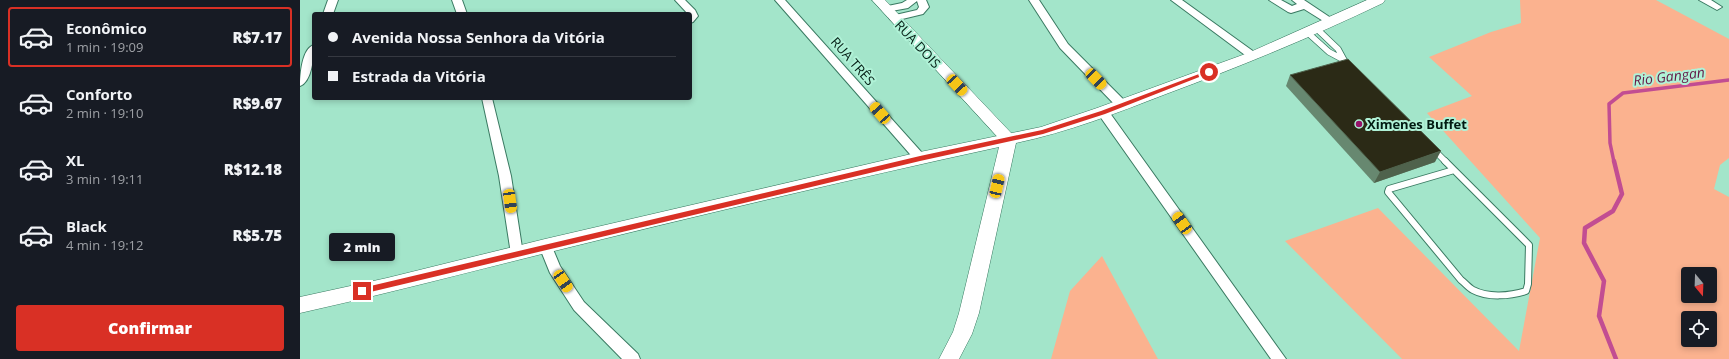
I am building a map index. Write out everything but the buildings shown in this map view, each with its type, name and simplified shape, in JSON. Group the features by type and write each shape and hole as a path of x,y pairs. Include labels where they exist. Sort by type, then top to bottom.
{"main road":[{"path":"300,305 920,158 1043,132 1103,112 1253,56 1312,31 1378,0"},
{"path":"948,359 962,334 969,313 1009,140"},
{"path":"985,144 995,148 1004,158"}],"street":[{"path":"329,12 333,0"},
{"path":"457,0 461,12"},
{"path":"680,0 692,12"},
{"name":"RUA TRÊS","path":"780,0 920,158"},
{"path":"886,9 905,6 913,0"},
{"path":"886,9 920,12 924,7 921,0"},
{"path":"1034,0 1064,46 1122,105"},
{"path":"1176,0 1253,56"},
{"path":"1274,0 1291,10 1301,3 1332,22"},
{"path":"1704,0 1717,7"},
{"name":"RUA DOIS","path":"886,9 1009,140"},
{"path":"300,82 312,53"},
{"path":"488,100 498,136 508,188 517,254"},
{"path":"1103,112 1279,359"},
{"path":"546,246 555,269 579,306 625,353 633,359"}],"lane":[{"path":"1312,31 1329,52 1344,60"},
{"path":"1312,31 1338,49 1349,66"},
{"path":"1426,143 1454,170 1529,245 1528,284 1526,291 1520,294 1487,294 1473,290 1461,280 1388,192 1389,189 1454,170"}],"shaded area":[{"path":"1520,0 1656,0 1729,39 1729,158 1720,165 1714,189 1729,197 1729,359 1402,359 1285,241 1378,208 1519,351 1540,238 1427,113 1472,96 1429,57 1491,32 1521,23"},
{"path":"1102,256 1158,359 1051,359 1070,291"}],"waterway":[{"name":"Rio Gangan","path":"1614,162 1610,143 1609,104 1623,93 1729,80"},
{"name":"Rio Gangan","path":"1614,161 1622,194 1613,211 1585,228 1584,243 1604,281 1599,316 1616,359"}],"place":[{"name":"Ximenes Buffet","path":"1359,124"}],"route":[{"path":"362,291 920,158 1043,132 1103,112 1209,72"}]}
